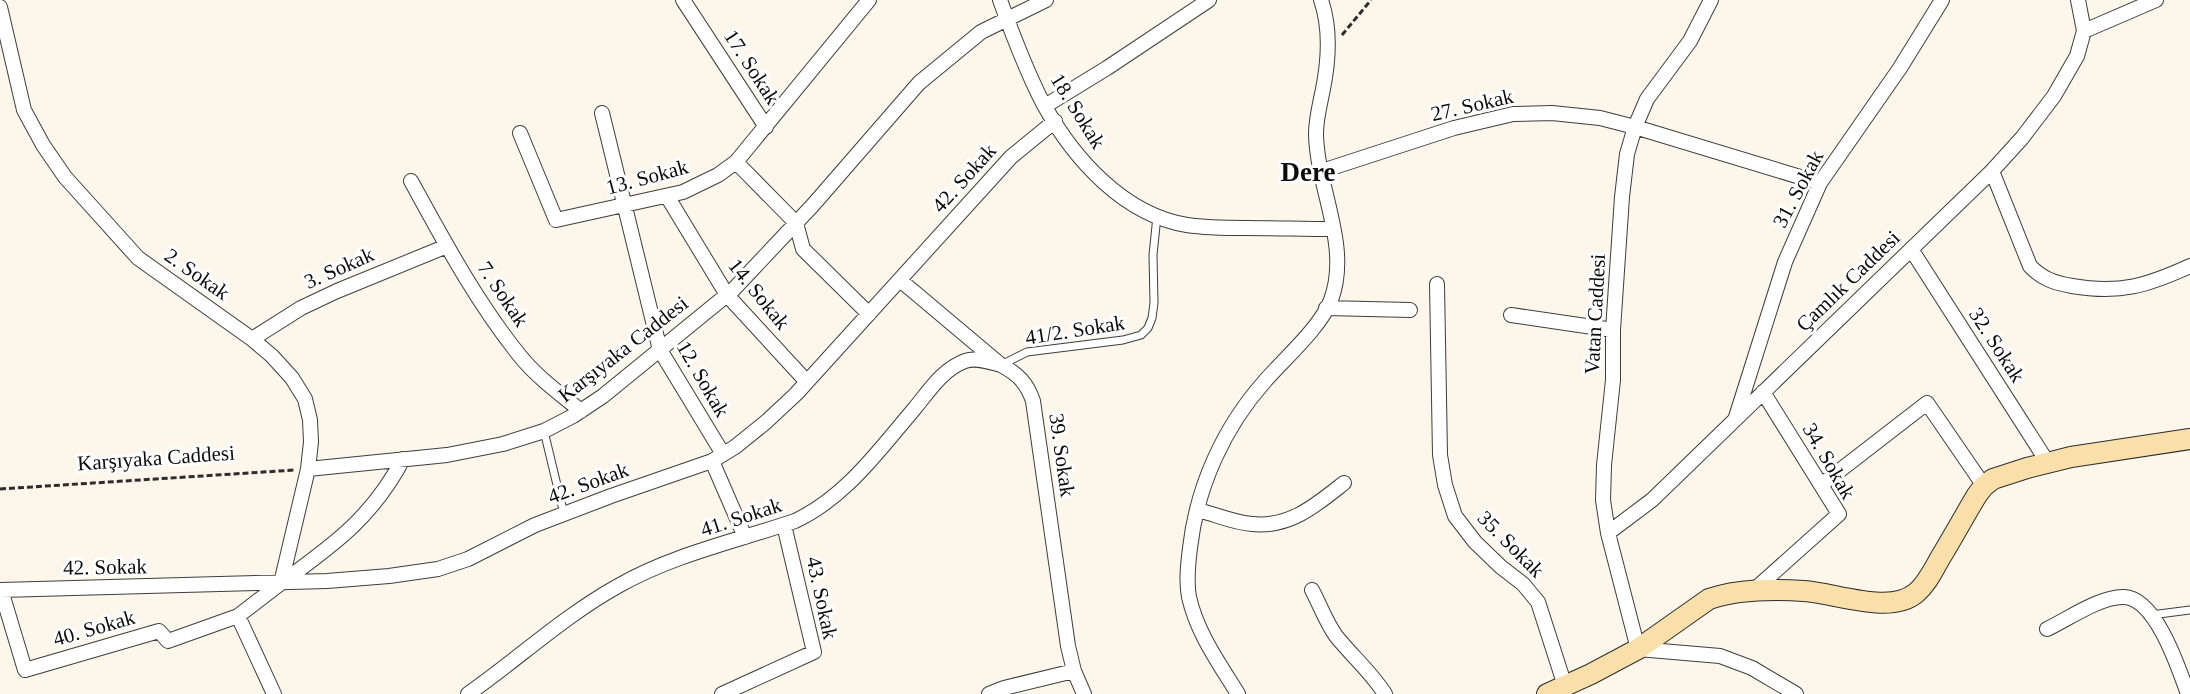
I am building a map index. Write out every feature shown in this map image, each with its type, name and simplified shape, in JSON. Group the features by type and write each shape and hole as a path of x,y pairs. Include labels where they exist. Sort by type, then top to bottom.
{"street":[{"name":"17. Sokak","path":"683,0 766,127"},
{"name":"13. Sokak","path":"520,133 556,220 667,196 702,185 736,162 869,0"},
{"name":"18. Sokak","path":"1000,0 1045,105 1078,156 1099,177 1135,204 1177,223 1208,228 1333,229"},
{"name":"Karşıyaka Caddesi","path":"308,469 447,455 503,444 544,431 581,411 603,396 727,295 796,224 919,83 981,32 1046,0"},
{"path":"1045,105 1107,68 1209,0"},
{"path":"1238,694 1208,646 1189,596 1187,568 1192,529 1203,488 1223,440 1241,411 1265,380 1292,353 1330,301 1337,264 1316,135 1328,53 1325,13 1321,0"},
{"name":"Vatan Caddesi","path":"1638,649 1608,533 1603,500 1604,465 1613,380 1613,330 1622,197 1628,154 1635,127 1647,99 1690,41 1711,0"},
{"name":"31. Sokak","path":"1736,419 1785,262 1820,183 1900,68 1942,0"},
{"path":"2078,0 2084,32 2156,0"},
{"name":"2. Sokak","path":"0,7 24,110 64,177 138,258 252,339 279,363 305,399 310,420 311,442 308,469 281,583"},
{"name":"Çamlık Caddesi","path":"1608,533 1652,500 1992,171 2022,138 2054,96 2077,56 2084,32"},
{"name":"12. Sokak","path":"602,113 660,350 717,457 745,537"},
{"name":"27. Sokak","path":"1322,171 1454,128 1513,114 1552,113 1600,118 1635,127"},
{"name":"42. Sokak","path":"1,590 281,583 389,576 438,569 468,559 534,525 717,457 735,447 766,422 807,382 1011,157 1055,121"},
{"path":"1635,127 1820,183"},
{"path":"736,162 796,224 803,249 869,314"},
{"path":"1992,171 2030,266 2038,275 2055,283 2092,290 2114,290 2136,286 2190,266"},
{"name":"7. Sokak","path":"411,181 447,246 489,314 521,357 549,386 581,411"},
{"name":"14. Sokak","path":"667,196 727,295 807,382"},
{"name":"3. Sokak","path":"252,339 301,308 447,246"},
{"name":"32. Sokak","path":"1911,249 2048,463"},
{"name":"39. Sokak","path":"900,280 1027,385 1033,401 1074,671 1084,694"},
{"name":"35. Sokak","path":"1437,284 1440,455 1448,495 1455,516 1475,542 1523,584 1538,602 1558,691"},
{"path":"1326,308 1410,310"},
{"path":"1511,315 1613,330"},
{"name":"41. Sokak","path":"468,694 617,586 652,569 784,525 817,511 841,492 868,463 945,373 967,360 983,360 1001,364"},
{"name":"34. Sokak","path":"1753,591 1839,514 1763,392"},
{"path":"1821,486 1927,403 1984,486"},
{"path":"1558,691 1638,649 1708,599 1736,591 1807,591 1890,603 1908,599 1924,585 1984,486 2004,474 2071,457 2190,439"},
{"path":"274,694 238,616 343,538 390,485 404,459"},
{"path":"1197,510 1250,524 1283,522 1307,512 1344,483"},
{"name":"43. Sokak","path":"722,694 814,652 784,525"},
{"name":"40. Sokak","path":"1,590 25,670 159,631 168,641 238,616"},
{"path":"1312,590 1334,633 1372,675 1385,694"},
{"path":"2047,629 2100,602 2125,597 2134,599 2151,615 2168,643 2188,694"},
{"path":"1638,649 1720,656 1752,668 1796,694"},
{"path":"989,694 1004,688 1074,671"}],"lane":[{"name":"41/2. Sokak","path":"1001,364 1027,352 1123,340 1141,335 1148,328 1152,318 1153,255 1158,216"},
{"path":"544,431 564,514"},
{"path":"2151,615 2190,610"}],"path":[{"path":"1328,53 1371,0"},
{"name":"Karşıyaka Caddesi","path":"0,489 308,469"}],"district":[{"name":"Dere","path":"1308,172"}]}
